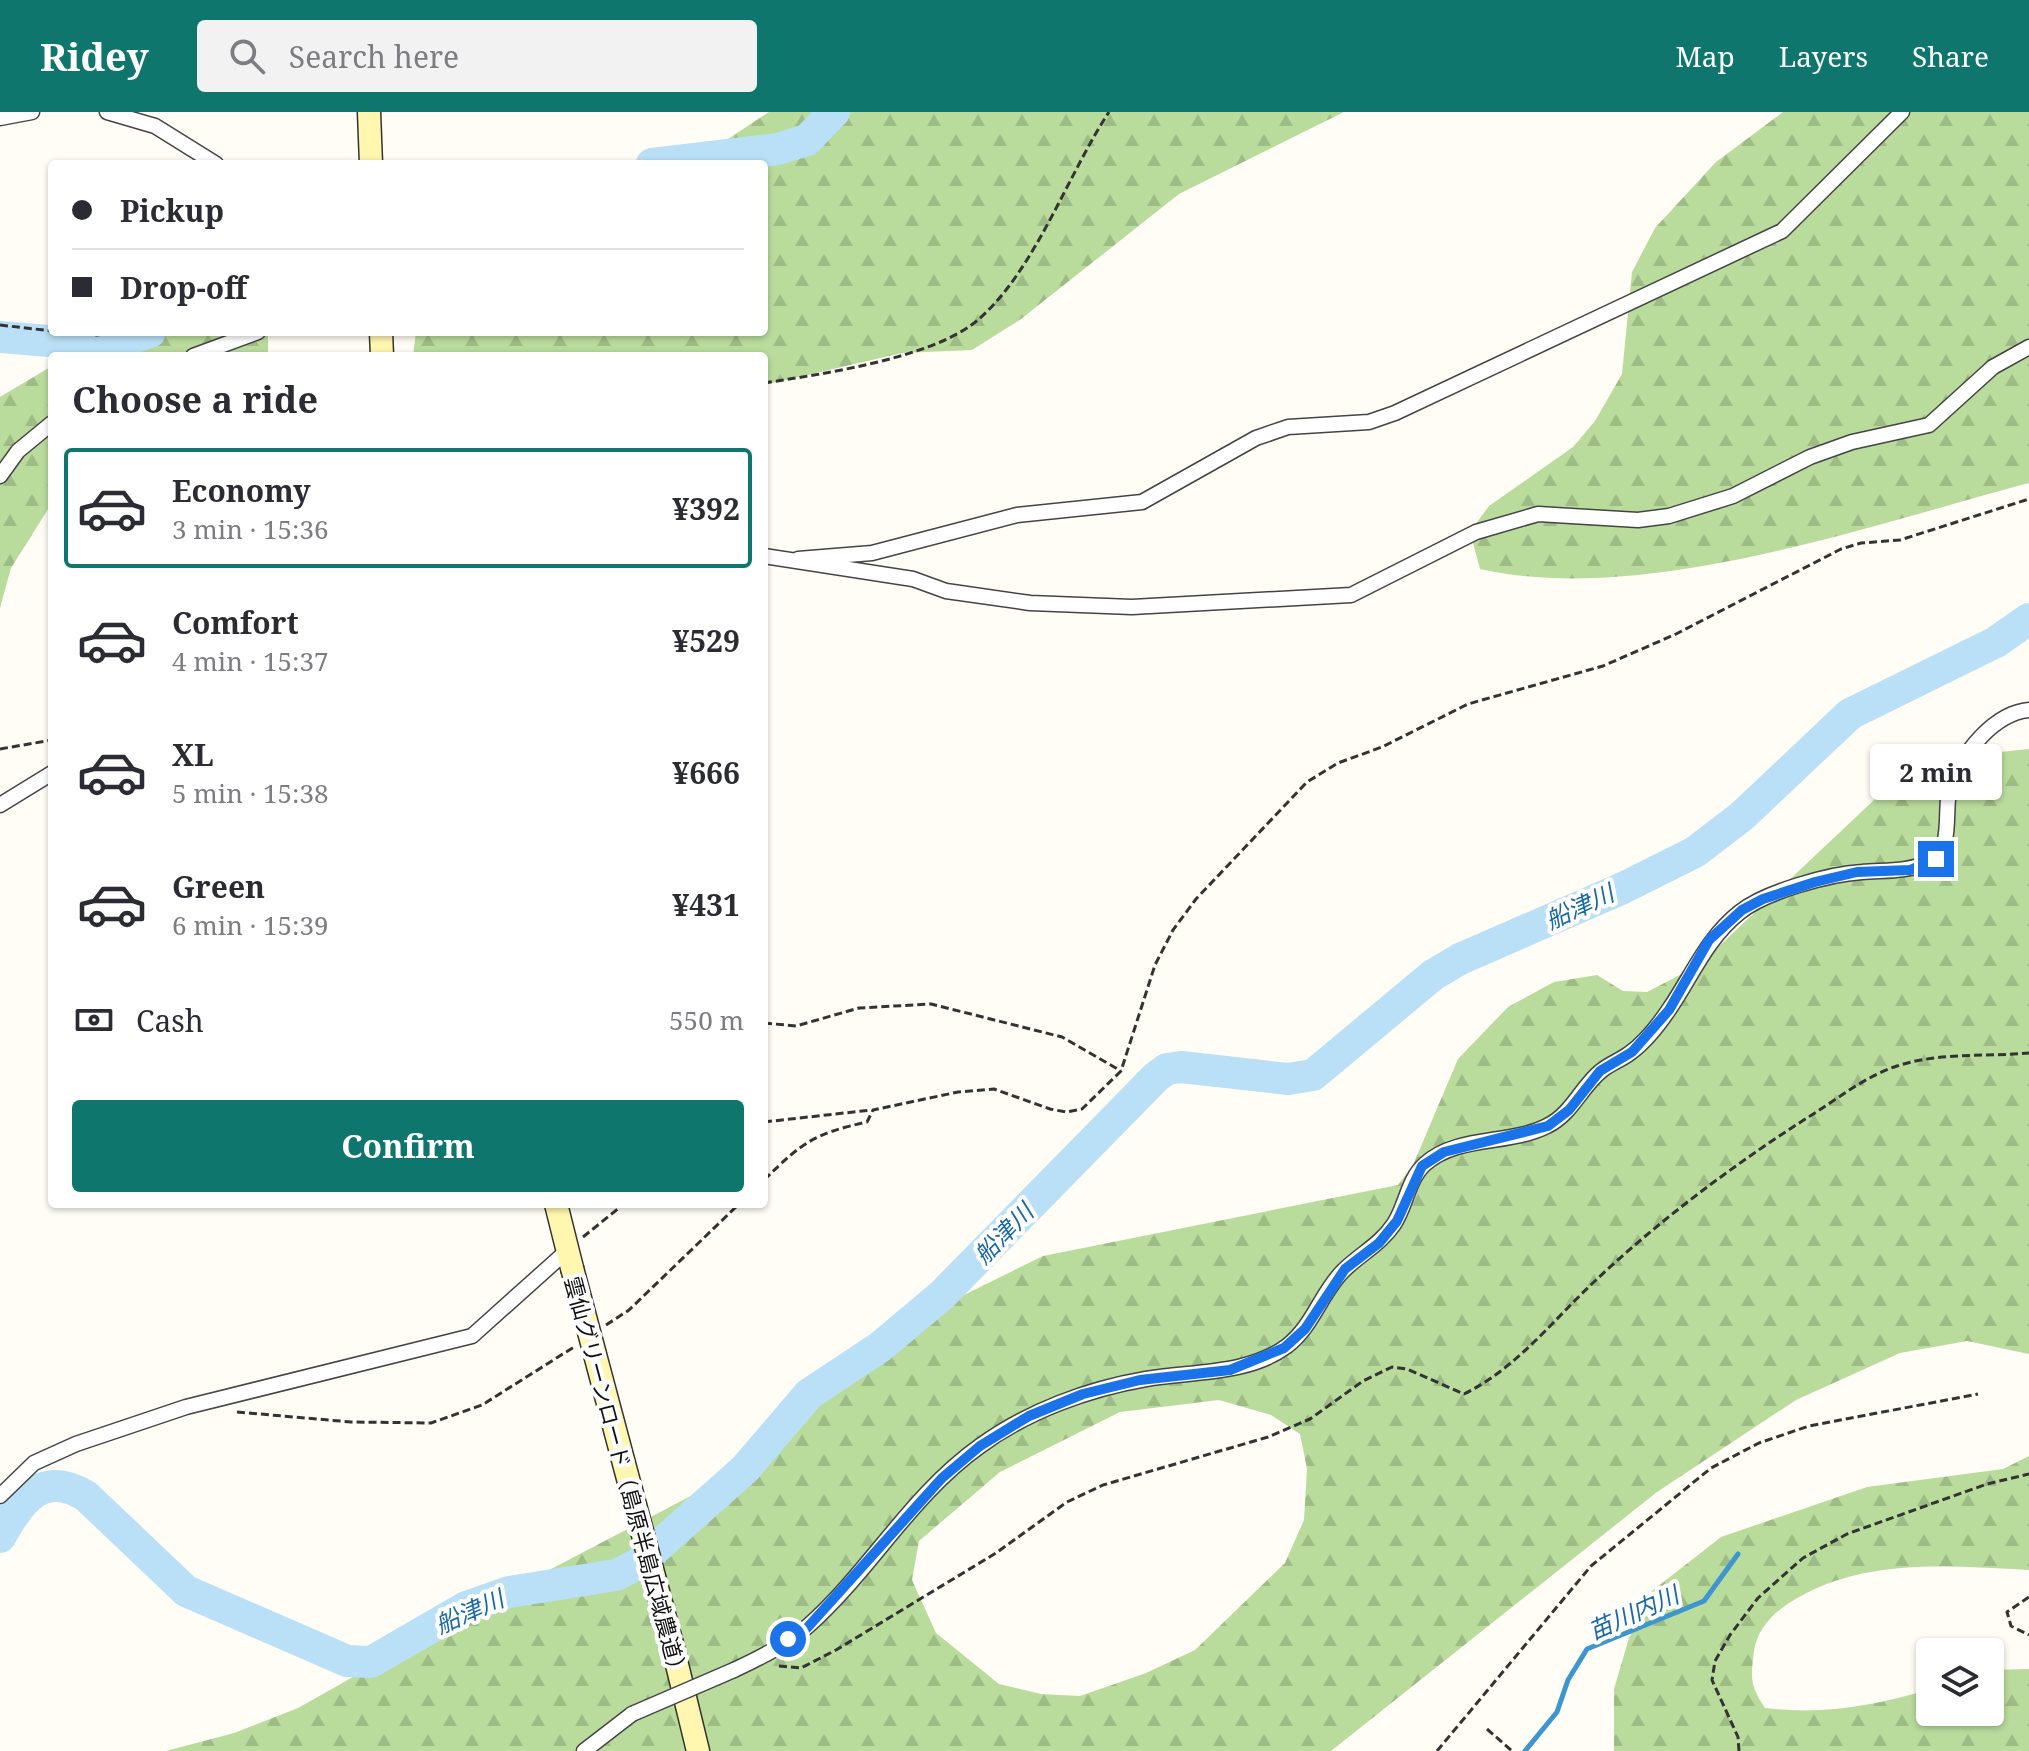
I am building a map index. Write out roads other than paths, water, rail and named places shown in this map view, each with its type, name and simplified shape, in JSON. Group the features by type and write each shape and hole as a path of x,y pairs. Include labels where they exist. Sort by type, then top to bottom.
{"street":[{"path":"0,118 32,112"},
{"path":"107,112 130,116 155,126 210,160"},
{"path":"369,112 371,160"},
{"path":"796,562 805,556 872,553 1017,515 1142,502 1256,438 1288,427 1369,422 1395,413 1782,231 1902,112"},
{"path":"204,352 247,336"},
{"path":"768,557 913,579 946,591 1030,603 1132,607 1351,595 1476,532 1538,514 1638,520 1669,516 1733,496 1810,457 1852,442 1929,425 1993,367 2029,347"},
{"path":"0,476 18,451 48,426"},
{"path":"584,1751 632,1714 734,1670 807,1628 942,1478 980,1446 1029,1416 1083,1394 1140,1380 1230,1370 1284,1348 1305,1329 1345,1269 1379,1243 1397,1221 1422,1166 1444,1152 1548,1126 1569,1110 1600,1071 1632,1052 1669,1010 1709,940 1742,910 1763,899 1815,882 1857,872 1910,870 1936,859 1945,843 1950,786 1969,750 1997,724 2020,711 2029,710"},
{"path":"0,805 48,775"},
{"name":"雲仙グリーンロード（島原半島広域農道）","path":"557,1208 698,1751"},
{"path":"0,1496 34,1463 76,1444 186,1407 472,1336 570,1259"}],"waterway":[{"path":"686,160 778,149 807,140 834,112"},
{"path":"0,337 110,346 139,336"},
{"name":"船津川","path":"0,1537 16,1511 34,1492 57,1486 71,1489 86,1496 186,1591 347,1661 371,1662 466,1607 509,1592 616,1575 638,1564 745,1469 809,1394 880,1347 942,1295 1167,1069 1181,1067 1288,1079 1313,1075 1433,975 1460,959 1623,888 1695,852 1742,816 1850,714 1996,642 2029,619"},
{"name":"苗川内川","path":"1525,1751 1557,1712 1568,1680 1587,1649 1704,1601 1738,1554"}]}
